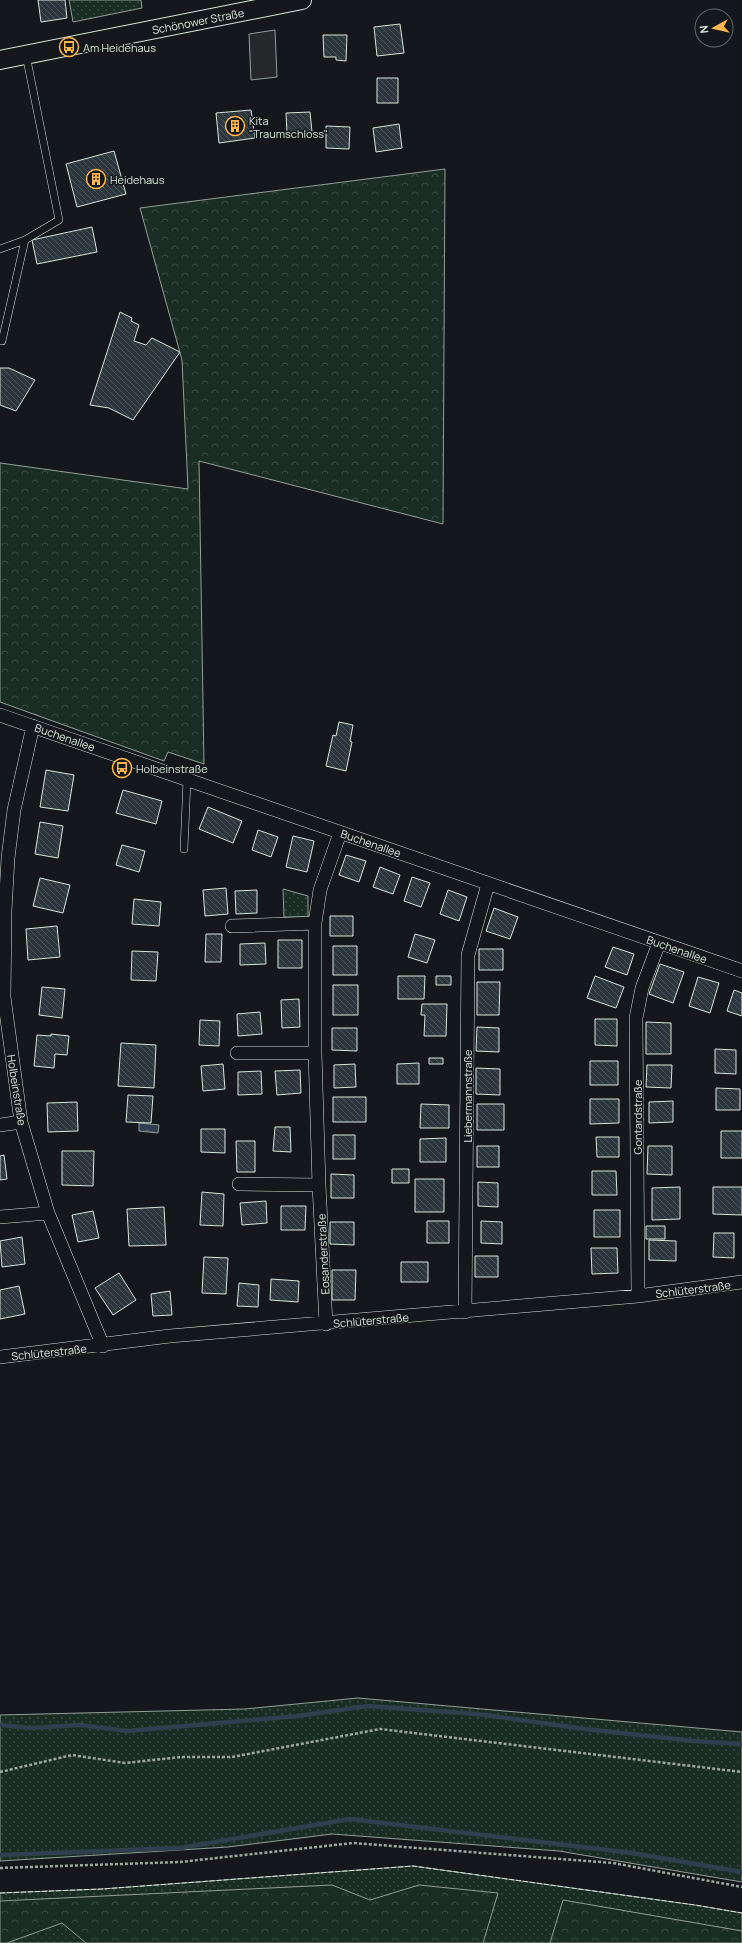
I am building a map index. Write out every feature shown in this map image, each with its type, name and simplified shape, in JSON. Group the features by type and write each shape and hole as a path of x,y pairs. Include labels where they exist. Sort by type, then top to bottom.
{"street":[{"name":"Schönower Straße","path":"0,60 302,0"},
{"name":"Buchenallee","path":"0,715 742,971"},
{"name":"Holbeinstraße","path":"33,726 14,810 4,869 5,911 2,997 21,1122 48,1213 103,1346"},
{"name":"Eosanderstraße","path":"326,1324 319,1185 315,1053 316,923 320,890 340,833"},
{"name":"Liebermannstraße","path":"465,1312 468,956 488,884"},
{"path":"232,926 316,923"},
{"name":"Gontardstraße","path":"638,1296 636,1018 642,988 659,943"},
{"path":"237,1053 315,1053"},
{"path":"0,1125 21,1122"},
{"path":"239,1184 319,1185"},
{"path":"0,1217 48,1213"},
{"name":"Schlüterstraße","path":"0,1357 103,1346 170,1336 326,1324 638,1296 742,1282"}],"lane":[{"path":"0,249 26,240 59,220 26,55"},
{"path":"2,342 26,240"},
{"path":"184,849 187,780"}],"path":[{"path":"0,1772 72,1755 125,1763 181,1757 232,1757 380,1729 742,1772"},
{"path":"0,1868 180,1862 353,1843 613,1864 742,1888"}],"green space":[{"path":"69,0 141,0 142,8 73,22"},
{"path":"445,169 443,524 199,461 204,764 168,752 164,761 0,702 0,463 188,489 182,360 140,208"},
{"path":"283,889 308,896 308,917 284,917"},
{"path":"358,1698 742,1732 742,1882 559,1851 332,1834 228,1847 0,1861 0,1715 245,1709"},
{"path":"413,1866 695,1905 742,1913 742,1943 0,1943 0,1893 102,1889"},
{"path":"332,1885 370,1900 419,1885 498,1893 483,1943 86,1943 62,1923 7,1943 0,1943 0,1901"},
{"path":"563,1900 742,1931 742,1943 550,1943"}],"shaded area":[{"path":"275,30 277,77 251,80 249,34"}],"water":[{"path":"139,1123 159,1125 158,1133 139,1131"}],"building":[{"path":"38,0 65,0 67,18 41,22"},
{"path":"400,24 404,53 377,56 374,27"},
{"path":"323,35 347,35 346,61 336,60 336,57 324,57"},
{"path":"377,78 398,78 398,103 377,103"},
{"name":"Kita \"Traumschloss\"","path":"251,110 255,138 219,143 216,113"},
{"path":"310,112 312,132 287,133 286,113"},
{"path":"399,124 402,148 376,152 373,128"},
{"path":"326,126 350,127 349,149 326,148"},
{"name":"Heidehaus","path":"114,151 126,194 77,207 66,164"},
{"path":"92,227 97,252 37,264 32,240"},
{"path":"120,312 132,318 131,321 139,325 134,341 146,345 152,338 180,352 133,420 109,408 90,405"},
{"path":"0,368 9,368 35,380 16,411 0,405"},
{"path":"339,722 353,725 350,741 352,742 346,771 326,766 333,735 336,736"},
{"path":"46,770 74,775 68,811 40,807"},
{"path":"123,790 162,801 156,824 116,813"},
{"path":"208,807 242,821 233,843 199,829"},
{"path":"40,822 63,826 58,858 35,854"},
{"path":"258,830 278,837 271,857 252,850"},
{"path":"293,836 314,841 307,872 286,867"},
{"path":"122,845 145,851 139,872 116,865"},
{"path":"346,855 366,861 359,882 339,875"},
{"path":"380,867 400,875 393,894 373,887"},
{"path":"412,877 430,883 421,907 404,901"},
{"path":"40,878 70,885 63,913 33,906"},
{"path":"226,888 228,914 205,916 203,890"},
{"path":"257,890 257,913 236,914 235,891"},
{"path":"448,890 467,897 459,921 440,914"},
{"path":"134,899 161,902 159,926 132,924"},
{"path":"494,908 518,917 510,939 486,931"},
{"path":"330,916 353,916 353,936 330,936"},
{"path":"57,926 60,957 28,960 26,929"},
{"path":"206,934 222,934 221,962 205,962"},
{"path":"415,934 435,940 427,963 408,957"},
{"path":"278,940 302,940 302,968 278,968"},
{"path":"265,943 266,964 240,965 240,944"},
{"path":"333,946 357,946 357,975 333,975"},
{"path":"613,947 634,954 627,975 605,967"},
{"path":"479,949 503,949 503,970 479,970"},
{"path":"132,951 158,952 156,981 131,980"},
{"path":"660,964 684,972 673,1003 649,994"},
{"path":"398,976 425,976 424,999 398,999"},
{"path":"436,976 451,976 451,985 436,985"},
{"path":"595,976 624,987 616,1008 587,998"},
{"path":"698,977 719,983 710,1013 689,1006"},
{"path":"477,982 500,982 499,1015 477,1015"},
{"path":"333,985 358,985 358,1015 333,1015"},
{"path":"42,987 65,989 62,1018 39,1015"},
{"path":"734,990 742,993 742,1016 727,1011"},
{"path":"299,999 300,1027 282,1028 281,1000"},
{"path":"422,1004 447,1004 446,1036 424,1036 425,1015 421,1015"},
{"path":"260,1012 262,1034 238,1036 237,1014"},
{"path":"595,1019 617,1019 617,1046 595,1045"},
{"path":"200,1020 220,1021 219,1046 199,1045"},
{"path":"646,1022 671,1023 671,1054 646,1054"},
{"path":"477,1027 499,1028 499,1052 476,1051"},
{"path":"332,1028 357,1028 357,1051 332,1050"},
{"path":"51,1034 69,1036 67,1055 55,1054 54,1068 34,1066 37,1035 51,1036"},
{"path":"121,1043 156,1045 154,1088 118,1086"},
{"path":"715,1049 736,1050 736,1074 715,1073"},
{"path":"429,1058 443,1058 443,1064 429,1064"},
{"path":"590,1061 618,1061 618,1085 590,1085"},
{"path":"419,1063 419,1084 397,1084 397,1064"},
{"path":"223,1064 225,1089 203,1091 201,1066"},
{"path":"355,1064 356,1087 334,1088 334,1065"},
{"path":"647,1065 672,1065 671,1088 646,1087"},
{"path":"476,1068 500,1069 500,1095 476,1094"},
{"path":"300,1070 301,1093 277,1095 275,1071"},
{"path":"261,1071 262,1094 238,1095 238,1072"},
{"path":"716,1088 740,1089 740,1110 716,1110"},
{"path":"128,1095 153,1096 151,1123 126,1122"},
{"path":"333,1097 366,1097 366,1122 333,1122"},
{"path":"590,1099 619,1099 619,1123 590,1124"},
{"path":"673,1101 673,1122 649,1123 649,1102"},
{"path":"77,1102 78,1131 48,1132 47,1103"},
{"path":"421,1104 449,1105 449,1128 420,1128"},
{"path":"477,1104 504,1104 504,1130 477,1130"},
{"path":"275,1127 290,1127 291,1152 273,1151"},
{"path":"201,1129 225,1129 225,1153 201,1152"},
{"path":"721,1131 742,1131 742,1158 721,1158"},
{"path":"333,1135 355,1135 355,1159 333,1159"},
{"path":"596,1137 619,1137 619,1157 597,1157"},
{"path":"446,1138 446,1162 420,1162 420,1139"},
{"path":"236,1141 255,1141 255,1172 237,1172"},
{"path":"477,1146 499,1146 499,1167 477,1167"},
{"path":"648,1146 672,1146 672,1175 647,1174"},
{"path":"62,1151 94,1151 93,1186 62,1185"},
{"path":"4,1155 7,1179 0,1180 0,1156"},
{"path":"392,1169 409,1169 409,1183 392,1183"},
{"path":"592,1171 616,1171 617,1195 592,1195"},
{"path":"331,1174 354,1175 354,1198 331,1198"},
{"path":"415,1179 444,1179 444,1212 415,1212"},
{"path":"478,1182 498,1183 498,1207 478,1206"},
{"path":"680,1187 680,1219 652,1220 652,1188"},
{"path":"713,1187 742,1187 742,1215 713,1214"},
{"path":"202,1192 224,1194 223,1226 200,1225"},
{"path":"266,1201 267,1223 242,1225 240,1203"},
{"path":"281,1206 306,1206 305,1230 281,1230"},
{"path":"164,1207 166,1245 129,1246 127,1209"},
{"path":"594,1210 620,1210 620,1237 594,1237"},
{"path":"93,1211 99,1238 78,1242 72,1215"},
{"path":"427,1221 449,1221 449,1243 427,1243"},
{"path":"481,1221 502,1222 502,1244 481,1243"},
{"path":"330,1222 354,1222 354,1245 330,1244"},
{"path":"646,1226 665,1226 665,1239 646,1239"},
{"path":"714,1233 734,1233 734,1258 713,1257"},
{"path":"22,1237 25,1264 2,1267 0,1241"},
{"path":"649,1240 676,1241 676,1261 649,1260"},
{"path":"591,1248 617,1248 618,1273 592,1274"},
{"path":"475,1256 498,1256 498,1277 475,1277"},
{"path":"204,1257 228,1258 226,1294 202,1293"},
{"path":"401,1262 428,1262 428,1282 401,1282"},
{"path":"332,1270 356,1270 355,1300 332,1300"},
{"path":"119,1273 136,1300 113,1315 95,1288"},
{"path":"271,1279 299,1281 298,1302 270,1300"},
{"path":"239,1283 259,1285 258,1307 237,1306"},
{"path":"19,1286 25,1314 0,1319 0,1290"},
{"path":"170,1291 172,1315 153,1316 151,1294"}],"waterway":[{"path":"0,1725 30,1728 80,1725 127,1731 298,1716 367,1706 477,1714 585,1729 694,1741 742,1744"},
{"path":"0,1855 180,1848 350,1819 632,1853 742,1872"}],"fence":[{"path":"0,1893 102,1889 413,1866 695,1905 742,1913"}],"place":[{"name":"Am Heidehaus","path":"69,47"},
{"name":"Kita \"Traumschloss\"","path":"235,126"},
{"name":"Heidehaus","path":"96,179"},
{"name":"Holbeinstraße","path":"122,768"}]}
